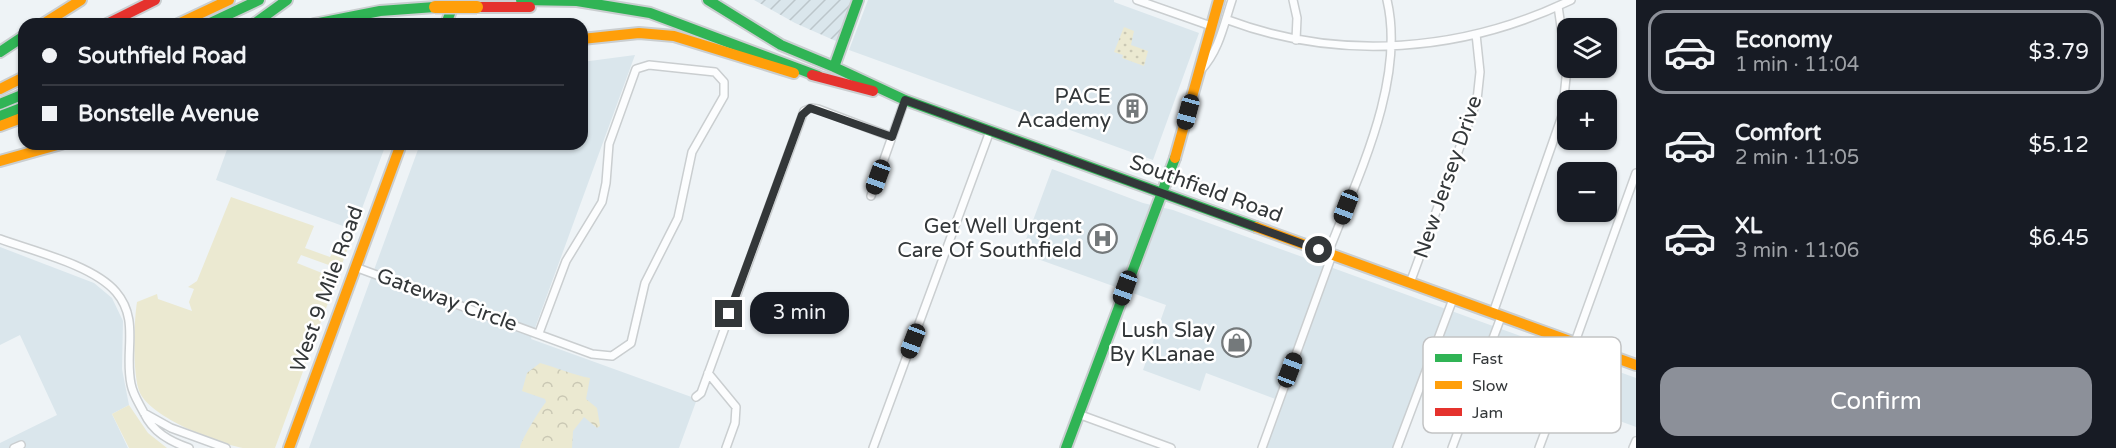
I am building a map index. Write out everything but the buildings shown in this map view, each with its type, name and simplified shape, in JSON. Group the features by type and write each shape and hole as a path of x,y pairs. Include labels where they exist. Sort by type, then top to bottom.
{"main road":[{"path":"52,18 81,0"},
{"path":"119,18 154,0"},
{"path":"135,18 159,0"},
{"path":"191,18 229,0"},
{"path":"221,18 259,0"},
{"path":"262,18 287,0"},
{"path":"448,18 455,0"},
{"path":"521,0 632,9 661,17 818,76"},
{"name":"Southfield Road","path":"708,0 782,45 902,99"},
{"path":"834,67 858,0"},
{"path":"1066,448 1178,146 1219,0"},
{"path":"344,18 380,11 435,7 591,4"},
{"name":"Southfield Road","path":"588,38 639,33 674,36 793,73 818,76 902,99 1559,337"},
{"path":"0,52 18,40"},
{"path":"0,57 18,50"},
{"path":"0,89 18,80"},
{"path":"0,104 18,96"},
{"path":"0,116 18,109"},
{"path":"0,126 18,119"},
{"path":"0,161 39,150"},
{"name":"West 9 Mile Road","path":"290,448 399,150"},
{"name":"Southfield Road","path":"1621,360 1636,365"}],"street":[{"path":"1137,0 1211,26"},
{"path":"1198,74 1209,62 1228,20 1232,0"},
{"path":"1293,0 1297,18 1296,40"},
{"path":"1262,448 1383,106 1389,76 1391,46 1387,0"},
{"path":"1228,20 1296,40 1349,46 1391,46 1476,34 1571,0"},
{"path":"1490,337 1562,116 1567,68 1558,6"},
{"name":"New Jersey Drive","path":"1410,283 1477,100 1480,72 1476,34"},
{"name":"Gateway Circle","path":"355,267 602,357 616,355 629,345 645,283 680,213 692,153 725,92 724,82 715,72 649,65 642,66 634,72 609,144 602,202 566,261 539,333"},
{"path":"871,196 892,137 902,99"},
{"path":"696,397 701,393 802,115 810,108 892,137"},
{"path":"873,448 990,131"},
{"path":"1578,337 1636,173"},
{"path":"0,239 93,274 114,290 130,321 130,383 144,413 154,429 186,447 188,435"},
{"path":"1438,337 1453,298"},
{"path":"708,373 736,407 735,423 726,448"},
{"path":"1397,448 1423,378"},
{"path":"144,413 213,446 226,448"},
{"path":"1078,414 1171,448"},
{"path":"1452,448 1457,433"},
{"path":"1539,448 1544,433"},
{"path":"1633,448 1636,441"}],"shaded area":[{"path":"754,0 854,0 838,42 795,23"},
{"path":"868,0 1114,0 1114,2 1199,33 1153,160 849,50"},
{"path":"635,55 531,339 697,399 679,448 309,448 418,150 588,150 588,61"},
{"path":"227,150 384,150 354,230 216,180"},
{"path":"1052,169 1143,203 1173,210 1523,337 1423,337 1423,373 1395,448 1265,448 1281,401 1206,373 1200,391 1143,370 1166,305 1021,253"},
{"path":"0,247 94,283 112,298 123,321 122,369 129,405 112,414 128,448 0,448 0,443 57,415 20,335 0,345"},
{"path":"1621,373 1636,378 1636,427 1621,422"}],"green space":[{"path":"1124,27 1134,31 1131,45 1148,51 1144,66 1122,58 1123,55 1114,52"},
{"path":"231,197 314,226 305,248 330,257 333,252 338,253 349,222 356,226 341,267 337,268 301,255 297,263 337,279 313,343 305,344 302,353 309,355 275,448 243,448 201,435 157,411 146,402 137,385 134,348 137,302 157,294 158,299 192,311 189,302 194,289 188,287 197,281"},
{"path":"540,363 590,378 586,399 597,408 600,426 597,428 584,417 573,431 572,448 520,448 523,439 546,402 545,399 522,391 527,373"},
{"path":"129,405 148,433 167,448 129,448 112,414"}],"traffic: fast":[{"path":"221,18 259,0"},
{"path":"262,18 287,0"},
{"path":"448,18 455,0"},
{"path":"521,0 577,1 650,13 818,76"},
{"path":"708,0 781,45 834,67"},
{"path":"858,0 834,67 905,100 1256,227"},
{"path":"344,18 380,11 435,7"},
{"path":"0,52 18,40"},
{"path":"0,104 18,96"},
{"path":"0,116 18,109"},
{"path":"1066,448 1175,158"}],"traffic: slow":[{"path":"52,18 81,0"},
{"path":"191,18 229,0"},
{"path":"1175,158 1219,0"},
{"path":"435,7 477,7"},
{"path":"588,38 639,33 674,36 794,73"},
{"path":"0,89 18,80"},
{"path":"0,126 18,119"},
{"path":"0,161 39,150"},
{"path":"289,448 399,150"},
{"path":"1256,227 1559,337"},
{"path":"1621,360 1636,365"}],"traffic: jam":[{"path":"119,18 155,0"},
{"path":"477,7 530,7"},
{"path":"812,75 873,91"}],"place":[{"name":"PACE Academy","path":"1132,108"},
{"name":"Get Well Urgent Care Of Southfield","path":"1103,238"},
{"name":"Lush Slay By KLanae","path":"1236,342"}],"route":[{"path":"729,314 802,115 807,108 818,109 892,137 905,100 1319,250"}]}
